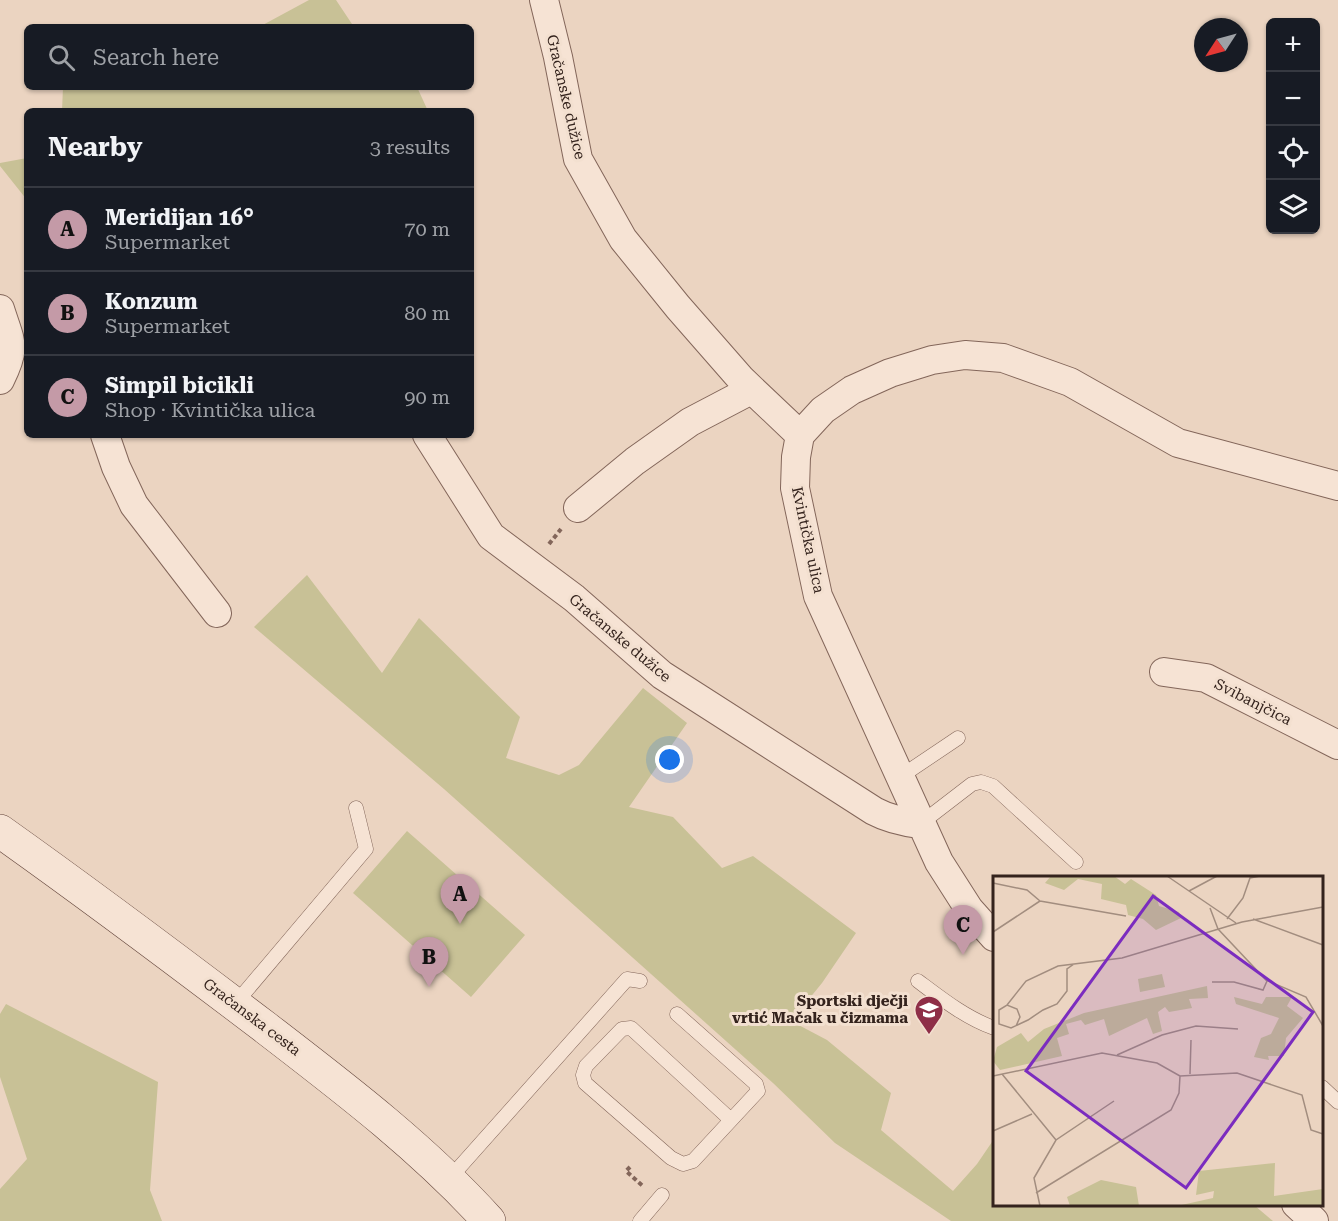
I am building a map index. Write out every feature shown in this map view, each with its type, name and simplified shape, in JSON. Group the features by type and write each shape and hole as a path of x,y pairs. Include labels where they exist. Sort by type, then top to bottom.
{"main road":[{"name":"Gračanska cesta","path":"0,831 112,911 322,1071 420,1152 489,1221"}],"street":[{"name":"Gračanske dužice","path":"544,0 578,159 623,239 678,307 751,390 800,435"},
{"path":"0,309 19,339 0,380"},
{"path":"800,435 823,410 852,390 890,373 932,360 965,355 1003,358 1070,382 1178,443 1338,486"},
{"path":"578,508 635,461 690,422 751,390"},
{"name":"Kvintička ulica","path":"800,435 796,457 795,488 818,596 939,862 969,909 993,936"},
{"path":"106,438 116,467 134,505 217,613"},
{"name":"Gračanske dužice","path":"429,438 491,536 574,598 662,675 885,817 920,824"},
{"name":"Svibanjčica","path":"1164,672 1206,678 1338,745"},
{"path":"1298,1206 1314,1221"}],"lane":[{"path":"900,777 958,738"},
{"path":"920,824 972,784 981,782 993,786 1076,862"},
{"path":"235,1004 366,849 356,808"},
{"path":"449,1179 627,980 640,981"},
{"path":"918,981 949,1004 993,1028"},
{"path":"677,1014 756,1084 758,1091 732,1120 693,1161 683,1164 671,1158 585,1083 583,1075 586,1066 622,1029 631,1028 732,1120"},
{"path":"1323,1088 1338,1102"},
{"path":"640,1221 662,1195"}],"path":[{"path":"531,565 578,508"},
{"path":"630,1167 626,1171 643,1185"}],"shaded area":[{"path":"309,0 336,0 352,24 265,24"},
{"path":"63,90 418,90 427,108 62,108"},
{"path":"24,159 24,196 0,166 0,163"},
{"path":"307,575 382,673 419,618 520,717 506,758 559,775 579,765 643,688 687,723 629,807 673,817 722,868 753,856 856,933 822,983 791,1021 827,1040 891,1093 881,1130 953,1191 977,1164 993,1140 993,1206 1255,1206 1273,1221 951,1221 835,1143 773,1083 444,789 254,627"},
{"path":"407,831 525,935 471,997 353,893"},
{"path":"6,1004 158,1082 150,1190 162,1221 0,1221 0,1189 27,1159 0,1077 0,1014"}],"place":[{"name":"Meridijan 16°","path":"460,924"},
{"name":"Simpil bicikli","path":"963,955"},
{"name":"Konzum","path":"429,987"},
{"name":"Sportski dječji vrtić Mačak u čizmama","path":"929,1036"}]}
